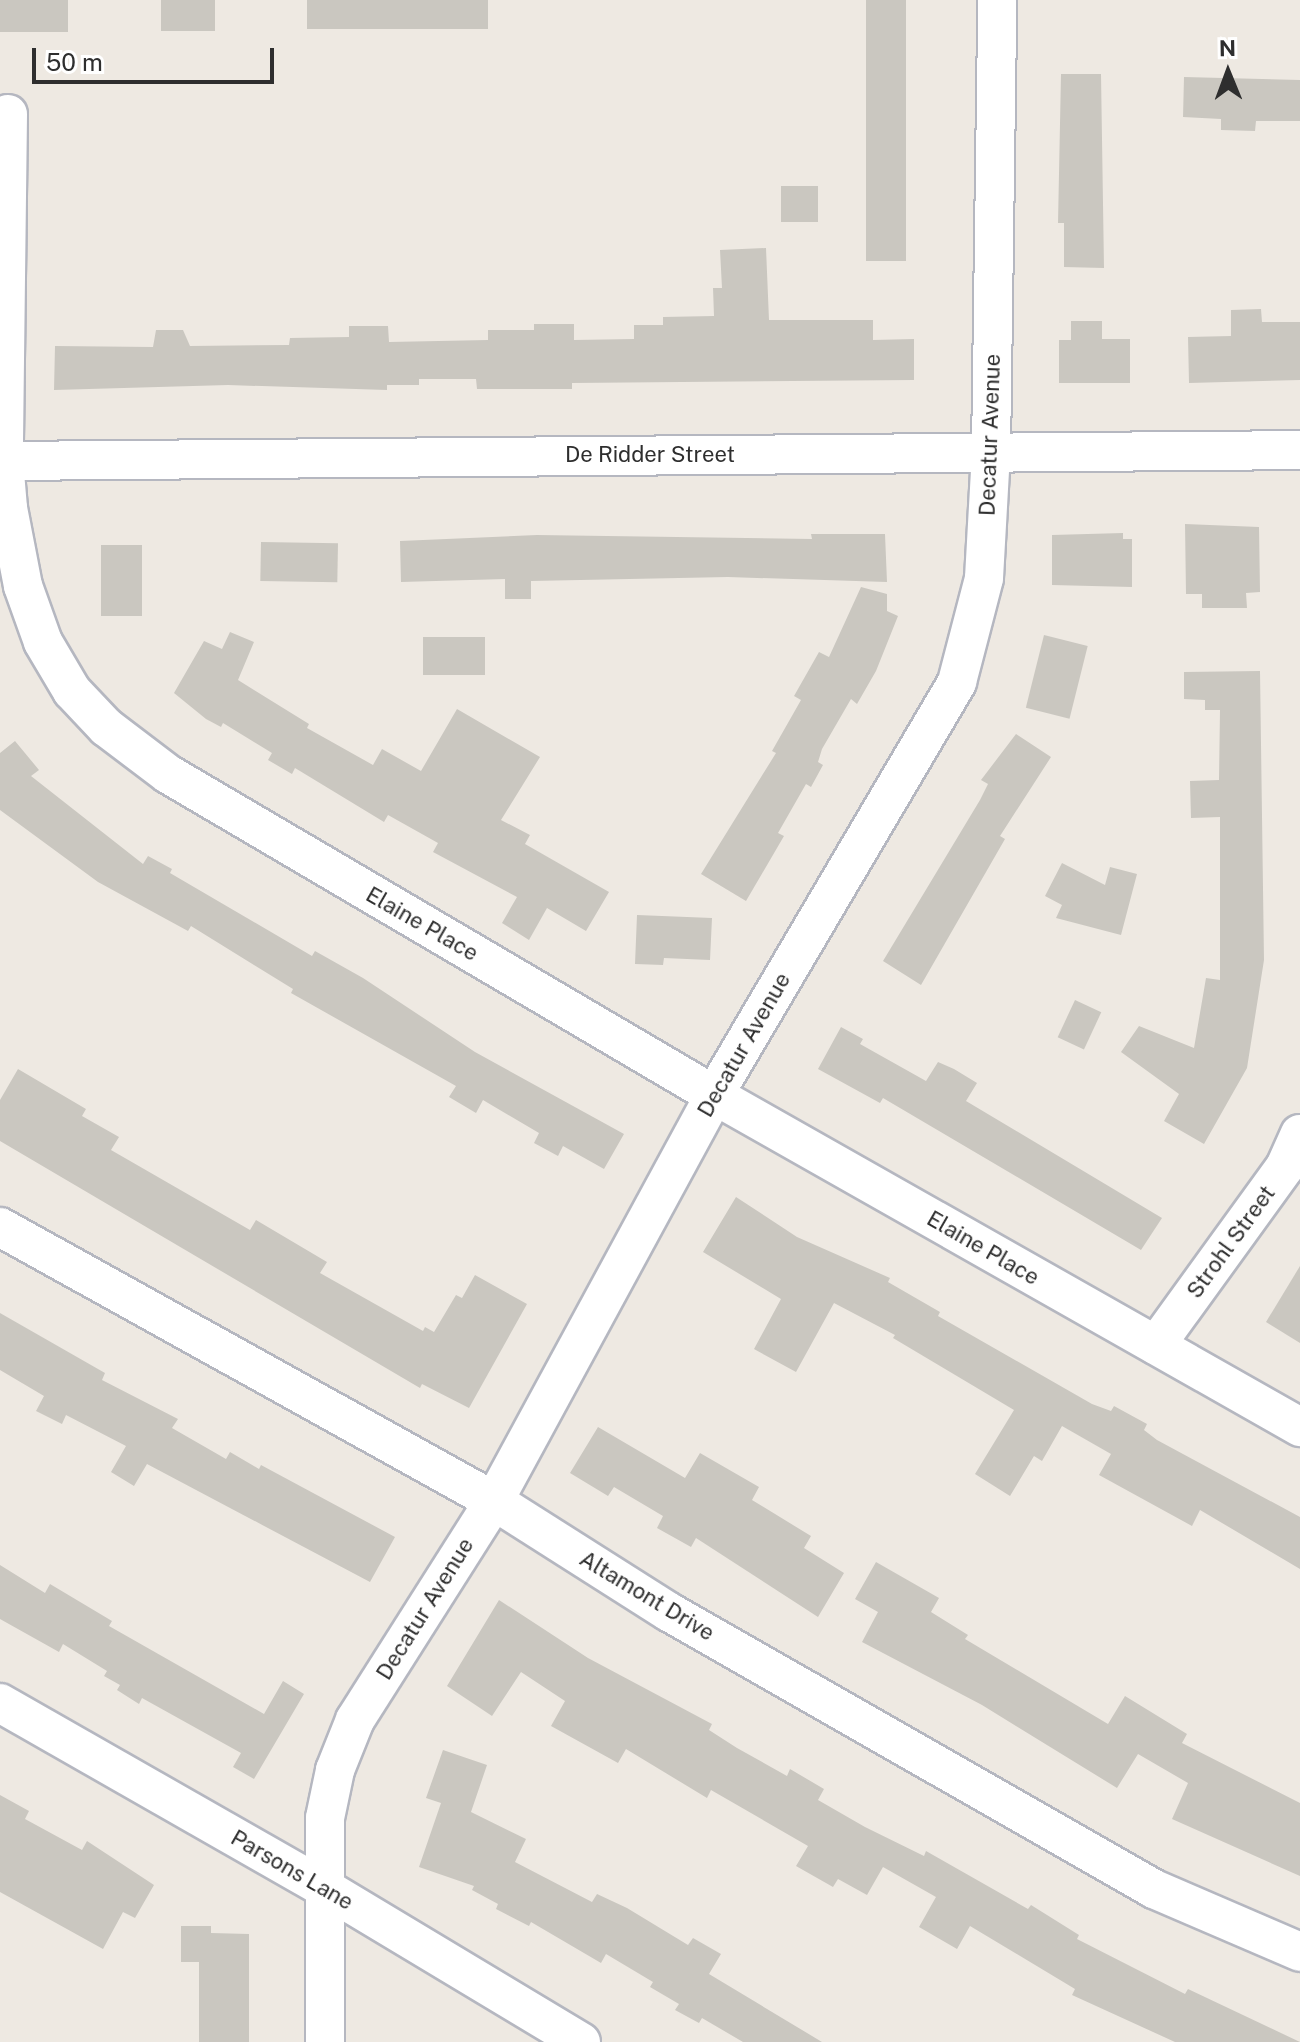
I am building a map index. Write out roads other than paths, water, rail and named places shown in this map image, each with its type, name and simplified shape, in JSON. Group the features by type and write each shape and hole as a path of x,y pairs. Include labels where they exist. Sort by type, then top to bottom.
{"street":[{"name":"Decatur Avenue","path":"325,2042 325,1818 335,1770 355,1720 494,1501 714,1095 957,682 984,578 991,453 997,0"},
{"name":"Elaine Place","path":"8,114 2,461 23,586 43,642 72,691 106,727 168,774 714,1095 1300,1427"},
{"name":"De Ridder Street","path":"2,461 1300,450"},
{"name":"Strohl Street","path":"1156,1345 1285,1167 1300,1134"},
{"name":"Altamont Drive","path":"0,1227 494,1501 669,1612 1154,1889 1300,1952"},
{"name":"Parsons Lane","path":"0,1703 323,1887 581,2042"}]}
